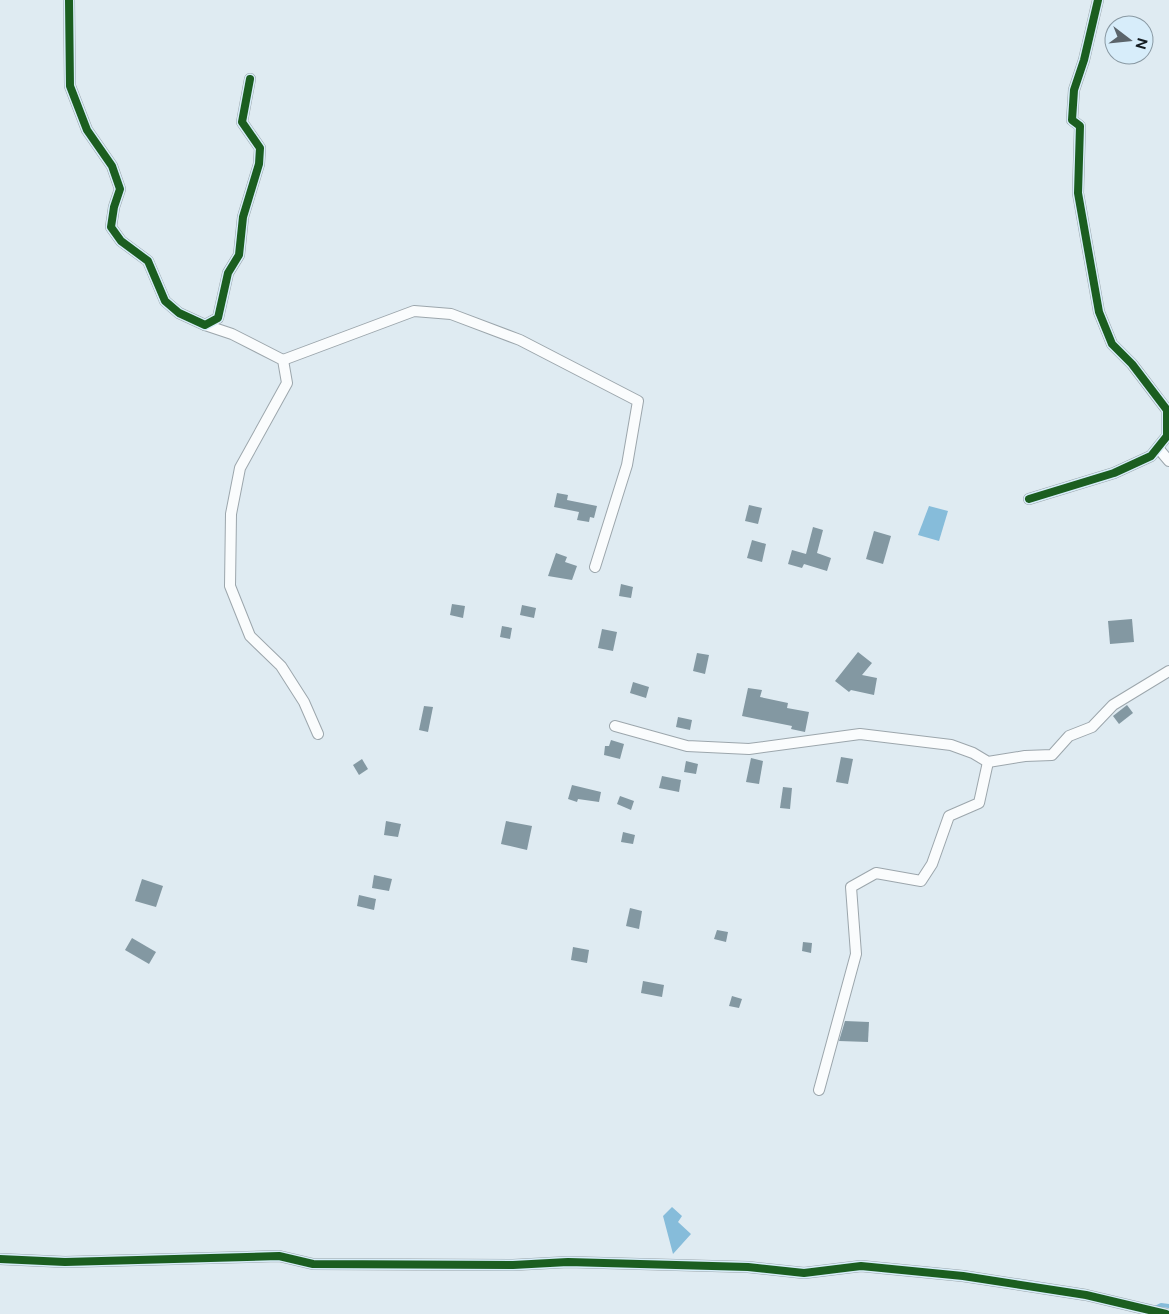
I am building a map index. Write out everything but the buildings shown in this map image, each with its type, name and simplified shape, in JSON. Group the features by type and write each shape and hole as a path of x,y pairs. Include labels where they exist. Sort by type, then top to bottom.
{"street":[{"path":"69,0 70,86 87,130 112,166 120,190 114,207 111,227 122,241 148,261 165,301 179,314 232,334 283,360 414,311 451,314 520,340 638,401 627,465 596,567"},
{"path":"1029,499 1114,473 1152,456 1167,436 1167,410 1132,364 1112,344 1102,320 1090,265 1078,193 1080,126 1072,120 1074,90 1084,60 1098,0"},
{"path":"204,325 218,318 228,273 239,255 243,217 254,186 259,164 260,148 242,122 250,79"},
{"path":"283,360 287,383 240,468 231,514 230,586 250,636 281,666 304,702 318,734"},
{"path":"1158,448 1169,461"},
{"path":"615,726 687,746 749,749 860,734 951,745 973,753 988,762 1025,756 1052,756 1069,736 1092,728 1113,706 1169,671"},
{"path":"819,1090 856,954 851,887 876,873 921,881 936,856 949,816 979,803 988,762"},
{"path":"0,1259 65,1262 279,1256 313,1264 513,1265 568,1262 748,1267 804,1273 861,1266 964,1276 1086,1295 1166,1314"}],"water":[{"path":"929,506 948,511 939,541 918,535"},
{"path":"672,1207 682,1216 678,1222 691,1234 673,1254 663,1216"}],"waterway":[{"path":"1155,1308 1161,1305 1169,1306"}],"cycle path":[{"path":"69,0 70,86 87,130 112,166 120,189 114,207 111,227 121,241 148,261 165,301 179,313 205,325 218,318 228,273 239,255 243,217 259,164 260,148 242,122 250,79"},
{"path":"1029,499 1114,473 1151,456 1167,436 1167,410 1132,364 1112,344 1099,312 1078,193 1080,126 1072,120 1074,90 1084,60 1098,0"},
{"path":"0,1259 65,1262 279,1256 313,1264 513,1265 568,1262 748,1267 804,1273 861,1266 963,1276 1086,1295 1166,1314"}]}
